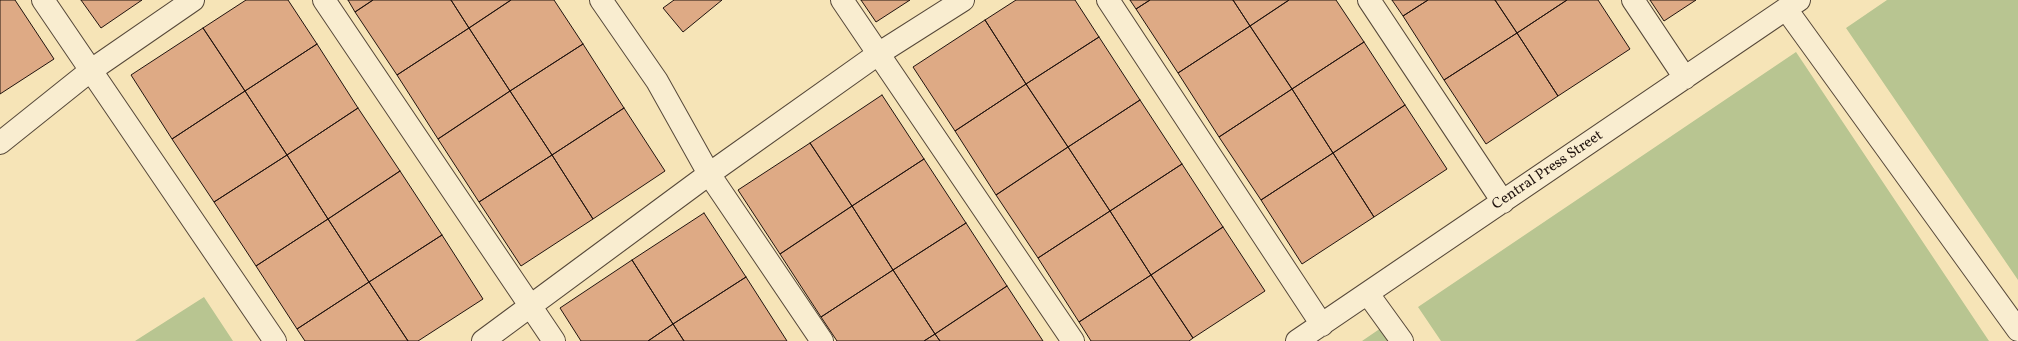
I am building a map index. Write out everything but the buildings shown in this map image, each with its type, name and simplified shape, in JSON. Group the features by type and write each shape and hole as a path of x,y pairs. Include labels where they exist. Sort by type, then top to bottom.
{"street":[{"path":"43,0 275,341"},
{"path":"0,143 90,71 193,0"},
{"path":"324,0 554,341"},
{"path":"601,0 657,81 709,174 822,341"},
{"path":"842,0 1073,341"},
{"path":"483,341 709,174 878,54 963,0"},
{"path":"1108,0 1322,325"},
{"path":"1369,0 1503,202"},
{"path":"1632,0 1685,78"},
{"path":"1792,5 2018,330"},
{"name":"Central Press Street","path":"1297,341 1792,5"},
{"path":"1368,294 1402,341"}],"green space":[{"path":"1887,0 2018,0 2018,280 1846,28"},
{"path":"1796,52 1989,341 1441,341 1418,307"},
{"path":"204,297 233,341 135,341"},
{"path":"1381,328 1390,341 1362,341"}]}
